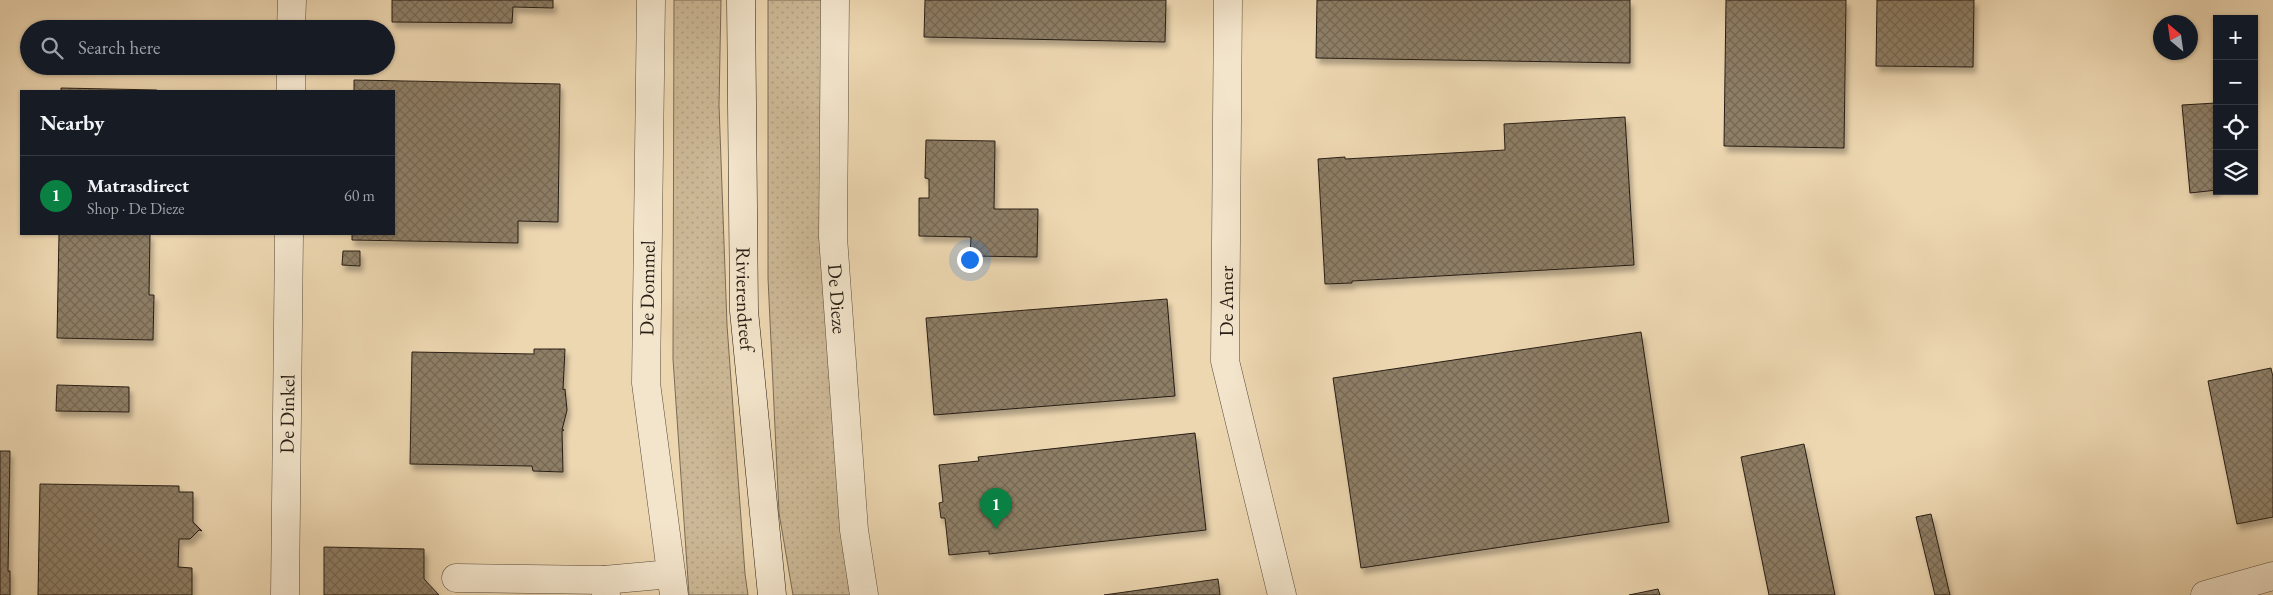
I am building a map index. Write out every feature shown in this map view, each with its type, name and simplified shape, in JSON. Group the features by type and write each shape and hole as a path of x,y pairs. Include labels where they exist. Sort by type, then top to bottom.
{"street":[{"path":"292,0 292,20"},
{"name":"De Dommel","path":"456,578 605,587 672,585 646,383 651,0"},
{"name":"Rivierendreef","path":"741,0 744,311 772,595"},
{"name":"De Dieze","path":"835,0 833,237 854,530 864,595"},
{"name":"De Amer","path":"1228,0 1226,361 1282,595"},
{"path":"291,75 291,90"},
{"name":"De Dinkel","path":"285,595 289,235"},
{"path":"2205,595 2273,576"}],"shaded area":[{"path":"674,0 721,0 719,105 727,325 748,595 689,595 673,359"},
{"path":"768,0 824,0 852,595 793,595 779,513 768,278"}],"building":[{"path":"392,0 553,0 553,8 513,7 512,23 395,22 395,20 392,20"},
{"path":"925,0 1166,0 1165,42 924,37"},
{"path":"1317,0 1630,0 1630,63 1316,58"},
{"path":"1726,0 1846,0 1844,148 1724,146"},
{"path":"1877,0 1974,0 1973,67 1876,66"},
{"path":"354,80 560,84 558,222 518,221 518,243 352,240 352,235 395,235 395,90 354,90"},
{"path":"61,88 157,90 61,90"},
{"path":"2213,103 2213,190 2190,193 2182,105"},
{"path":"1625,117 1634,265 1325,284 1318,159 1505,150 1504,124"},
{"path":"926,140 995,141 994,209 1038,209 1037,257 970,256 971,237 919,236 919,198 929,198 929,179 925,178"},
{"path":"59,235 150,235 149,295 154,295 153,340 57,338"},
{"path":"343,251 360,251 360,266 342,265"},
{"path":"1167,299 1175,396 934,415 926,318"},
{"path":"1641,332 1669,522 1361,568 1333,378"},
{"path":"534,349 565,349 563,390 565,389 567,410 562,430 564,430 562,431 563,472 533,471 532,466 410,464 412,352 534,354"},
{"path":"2271,368 2273,377 2273,517 2237,524 2208,381"},
{"path":"57,385 129,387 129,412 56,411"},
{"path":"1195,433 1206,530 989,554 989,551 949,555 945,518 941,518 939,503 943,502 939,465 979,461 978,457"},
{"path":"1804,444 1835,595 1769,595 1741,457"},
{"path":"0,451 10,451 8,571 10,571 10,595 0,595"},
{"path":"40,484 179,486 179,492 193,492 193,522 202,531 199,530 190,539 179,539 178,567 192,568 192,595 38,595"},
{"path":"1931,514 1950,595 1935,595 1916,517"},
{"path":"324,547 424,549 424,579 439,595 324,595"},
{"path":"1218,579 1220,595 1104,595"},
{"path":"1658,589 1660,595 1629,595"}],"place":[{"name":"Matrasdirect","path":"996,529"}]}
